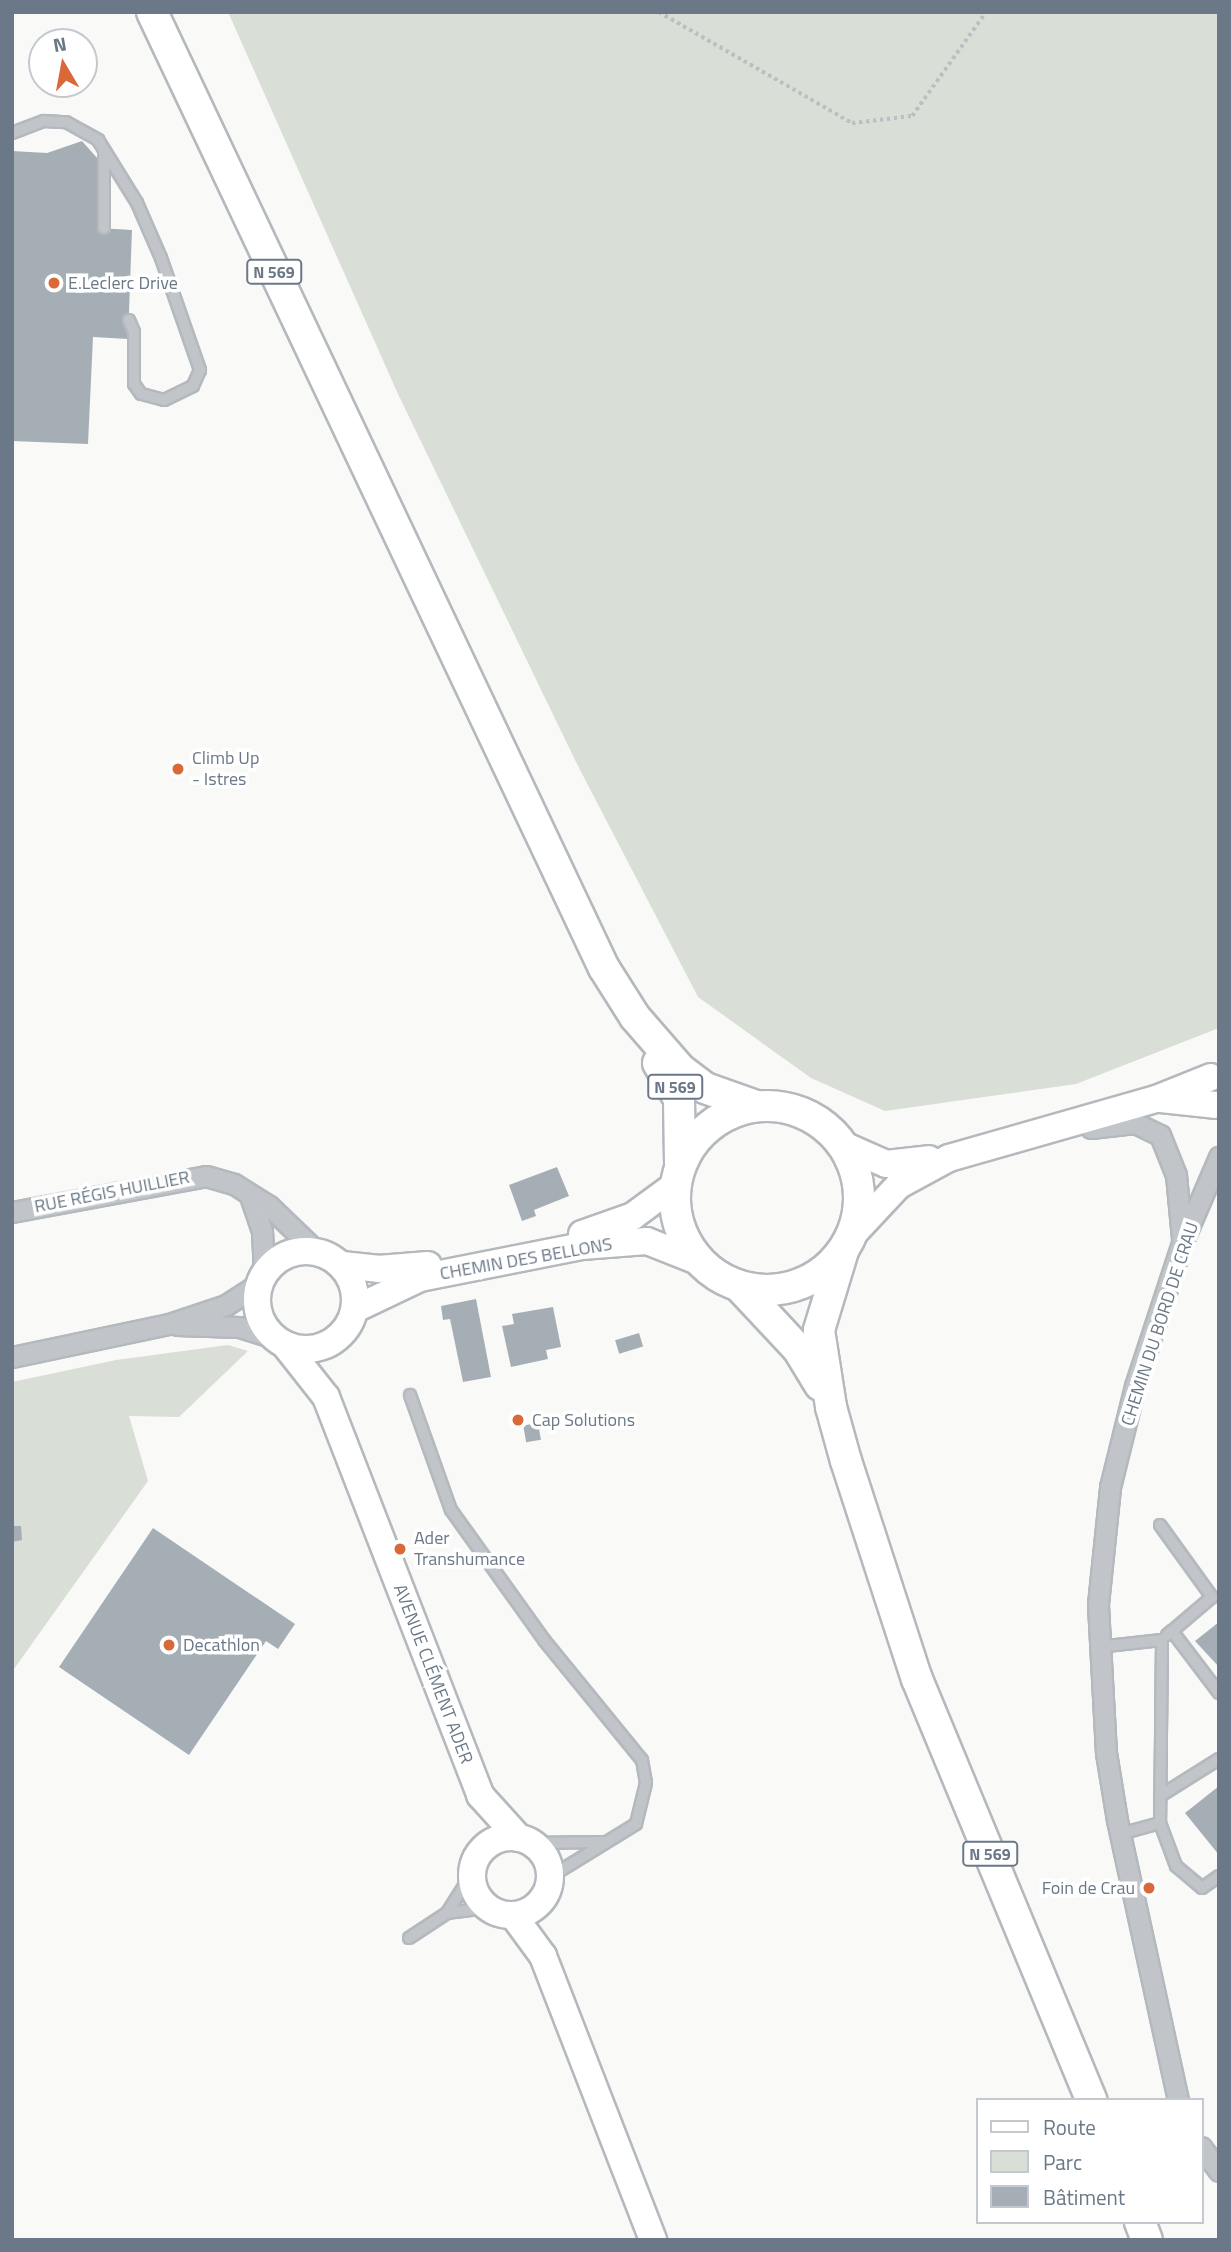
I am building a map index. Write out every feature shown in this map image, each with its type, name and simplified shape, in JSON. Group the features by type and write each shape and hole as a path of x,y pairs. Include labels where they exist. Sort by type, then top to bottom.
{"main road":[{"name":"N 569","path":"152,12 536,832 604,968 680,1098 683,1129 677,1176"},
{"name":"N 569","path":"635,1017 693,1081 756,1106"},
{"path":"756,1106 805,1113 843,1145 859,1189 847,1243 807,1281 762,1290 739,1286 700,1262 678,1224 677,1176 691,1144 709,1126 731,1112 756,1106"},
{"name":"N 569","path":"831,1407 820,1320 847,1243"},
{"name":"N 569","path":"739,1286 806,1358 831,1407 917,1679 1090,2098"}],"street":[{"path":"843,1145 886,1164 949,1158 1156,1099 1215,1072 1217,1107 1156,1099"},
{"path":"1041,1131 1070,1132 1135,1123 1160,1135 1176,1175 1182,1243"},
{"path":"847,1243 899,1185 949,1158"},
{"name":"CHEMIN DU BORD DE CRAU","path":"1178,2098 1120,1835 1106,1753 1098,1647 1100,1554 1110,1488 1135,1386 1182,1243 1217,1165"},
{"name":"RUE RÉGIS HUILLIER","path":"12,1212 190,1176 225,1180 269,1206 316,1251"},
{"name":"CHEMIN DES BELLONS","path":"342,1265 378,1269 440,1264 584,1234 633,1216 677,1176"},
{"path":"250,1196 262,1230 260,1317 280,1341"},
{"name":"CHEMIN DES BELLONS","path":"355,1309 420,1278 593,1244 647,1241 700,1262"},
{"path":"12,1357 169,1324 226,1305 262,1279 286,1255 316,1251 342,1265 356,1293 355,1309 336,1339 311,1349 239,1327 169,1324"},
{"name":"AVENUE CLÉMENT ADER","path":"327,1397 336,1339"},
{"name":"AVENUE CLÉMENT ADER","path":"280,1341 327,1397 480,1795 526,1841"},
{"name":"AVENUE CLÉMENT ADER","path":"474,1866 480,1795"},
{"path":"542,1956 541,1902 550,1877 548,1864 526,1841 495,1840 474,1866 478,1899 487,1908 513,1915 542,1956 653,2240"},
{"path":"513,1915 541,1902"},
{"path":"1203,2150 1219,2171"}],"lane":[{"path":"12,133 44,121 66,122 98,140 137,203 161,258 200,370 193,386 164,400 141,394 134,384 134,332 129,320"},
{"path":"104,151 104,228"},
{"path":"410,1395 451,1510 544,1640 642,1760 646,1783 636,1824 550,1877"},
{"path":"1098,1647 1161,1640 1216,1595 1160,1525"},
{"path":"1172,1631 1219,1693"},
{"path":"1161,1640 1160,1823 1176,1866 1202,1888 1219,1876"},
{"path":"1160,1796 1219,1759"},
{"path":"1120,1835 1160,1823"},
{"path":"526,1841 603,1842"},
{"path":"447,1913 474,1866"},
{"path":"409,1938 447,1913 487,1908"}],"path":[{"path":"659,12 852,123 912,116 986,12"}],"green space":[{"path":"228,12 1219,12 1219,1028 1076,1084 885,1111 811,1078 698,997 576,762 398,394"},
{"path":"228,1345 248,1351 179,1417 129,1416 148,1481 14,1669 12,1382 116,1360"}],"building":[{"name":"E.Leclerc Drive","path":"82,141 98,159 101,173 98,228 132,230 128,339 93,337 88,444 12,441 12,151 47,153"},
{"path":"557,1167 569,1196 534,1210 536,1216 522,1221 509,1185"},
{"path":"476,1299 491,1377 463,1382 450,1319 443,1320 441,1306"},
{"path":"553,1307 561,1347 546,1350 548,1359 511,1367 502,1326 514,1324 512,1314"},
{"path":"639,1333 643,1346 619,1354 615,1340"},
{"path":"538,1423 541,1440 526,1442 523,1426"},
{"path":"12,1526 21,1526 22,1540 12,1542"},
{"name":"Decathlon","path":"153,1528 295,1624 278,1649 266,1641 189,1755 59,1667"},
{"path":"1219,1622 1219,1667 1195,1641"},
{"path":"1219,1786 1219,1855 1185,1813"}],"place":[{"name":"E.Leclerc Drive","path":"54,283"},
{"name":"Climb Up - Istres","path":"178,769"},
{"name":"Cap Solutions","path":"518,1420"},
{"name":"Ader Transhumance","path":"400,1549"},
{"name":"Decathlon","path":"169,1645"},
{"name":"Foin de Crau","path":"1149,1888"}]}
